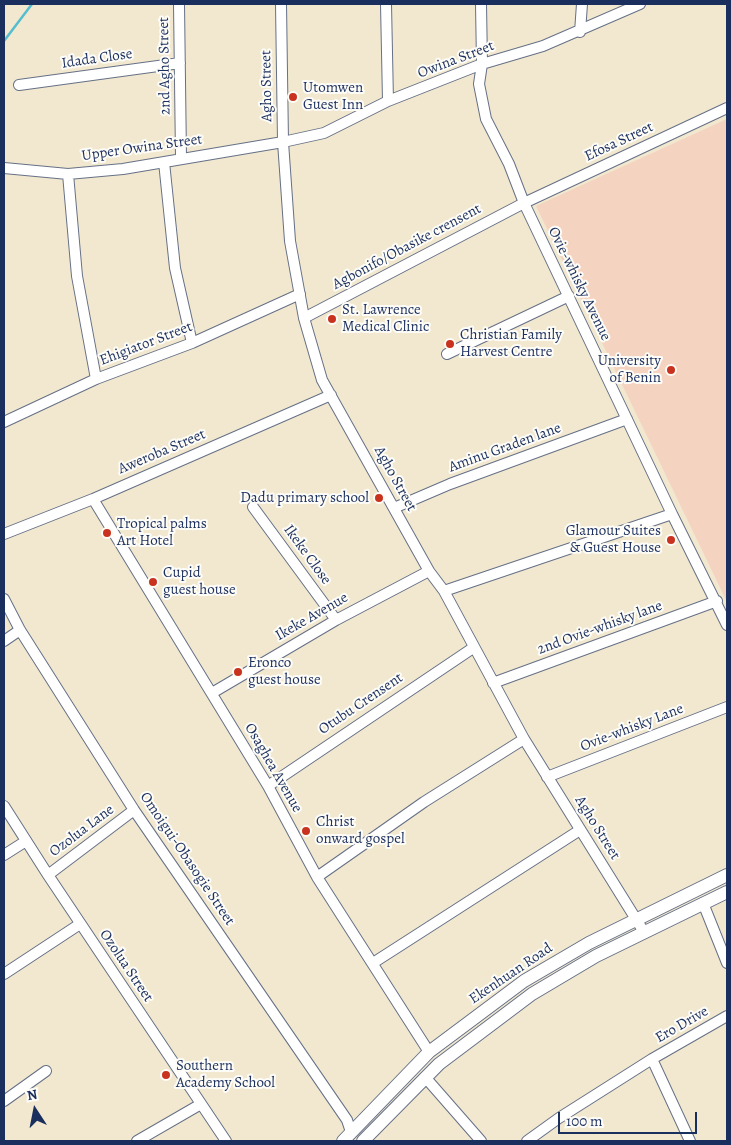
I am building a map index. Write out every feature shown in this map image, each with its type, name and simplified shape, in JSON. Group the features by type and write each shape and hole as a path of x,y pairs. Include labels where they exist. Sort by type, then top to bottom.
{"main road":[{"name":"Ekenhuan Road","path":"347,1137 430,1052 524,982 637,918 727,875"},
{"name":"Ekenhuan Road","path":"363,1141 439,1064 532,994 644,932 727,892"}],"street":[{"name":"2nd Agho Street","path":"179,4 181,158"},
{"name":"Agho Street","path":"281,4 283,142 290,241 304,318 322,380 430,571 444,591 473,648 524,739 644,932"},
{"path":"386,4 388,101"},
{"name":"Ovie-whisky Avenue","path":"481,4 482,64 479,84 486,119 509,164 524,203 627,420 727,625"},
{"path":"580,32 582,4"},
{"name":"Owina Street","path":"283,142 324,132 388,101 482,64 543,46 580,32 640,4"},
{"name":"Idada Close","path":"19,85 180,63"},
{"name":"Efosa Street","path":"524,203 727,108"},
{"name":"Upper Owina Street","path":"4,168 68,174 123,169 283,142"},
{"path":"164,162 175,268 192,343"},
{"path":"68,174 77,276 96,379"},
{"name":"Agbonifo/Obasike crensent","path":"304,318 524,203"},
{"name":"Ehigiator Street","path":"4,422 96,379 192,343 300,294"},
{"path":"447,354 568,296"},
{"name":"Aweroba Street","path":"4,534 93,499 331,395"},
{"name":"Aminu Graden lane","path":"394,508 450,484 627,420"},
{"name":"Osaghea Avenue","path":"93,499 268,786 317,877 430,1052"},
{"name":"Ikeke Close","path":"254,507 336,620"},
{"path":"444,591 672,514"},
{"name":"Ikeke Avenue","path":"212,693 336,620 430,571"},
{"name":"Omoigui-Obasogie Street","path":"4,599 20,630 134,810 347,1120 347,1137"},
{"name":"2nd Ovie-whisky lane","path":"493,684 717,602"},
{"path":"4,641 20,630"},
{"name":"Otubu Crensent","path":"268,786 473,648"},
{"name":"Ovie-whisky Lane","path":"547,777 727,707"},
{"path":"317,877 424,802 524,739"},
{"name":"Ozolua Street","path":"4,806 80,924 226,1141"},
{"name":"Ozolua Lane","path":"48,875 134,810"},
{"path":"373,963 580,830"},
{"path":"4,854 26,841"},
{"path":"703,903 727,963"},
{"path":"4,974 80,924"},
{"name":"Ero Drive","path":"690,1141 652,1059 727,1016"},
{"path":"527,1141 559,1118 652,1059"},
{"path":"4,1101 46,1071"},
{"path":"425,1077 481,1141"},
{"path":"137,1141 201,1104"}],"shaded area":[{"name":"University of Benin","path":"727,119 727,602 536,206"}],"waterway":[{"path":"4,41 32,4"}],"place":[{"name":"Utomwen Guest Inn","path":"293,97"},
{"name":"St. Lawrence Medical Clinic","path":"332,319"},
{"name":"Christian Family Harvest Centre","path":"450,344"},
{"name":"University of Benin","path":"671,370"},
{"name":"Dadu primary school","path":"379,498"},
{"name":"Tropical palms Art Hotel","path":"107,533"},
{"name":"Glamour Suites & Guest House","path":"671,540"},
{"name":"Cupid guest house","path":"153,582"},
{"name":"Eronco guest house","path":"238,672"},
{"name":"Christ onward gospel","path":"306,831"},
{"name":"Southern Academy School","path":"166,1075"}]}
